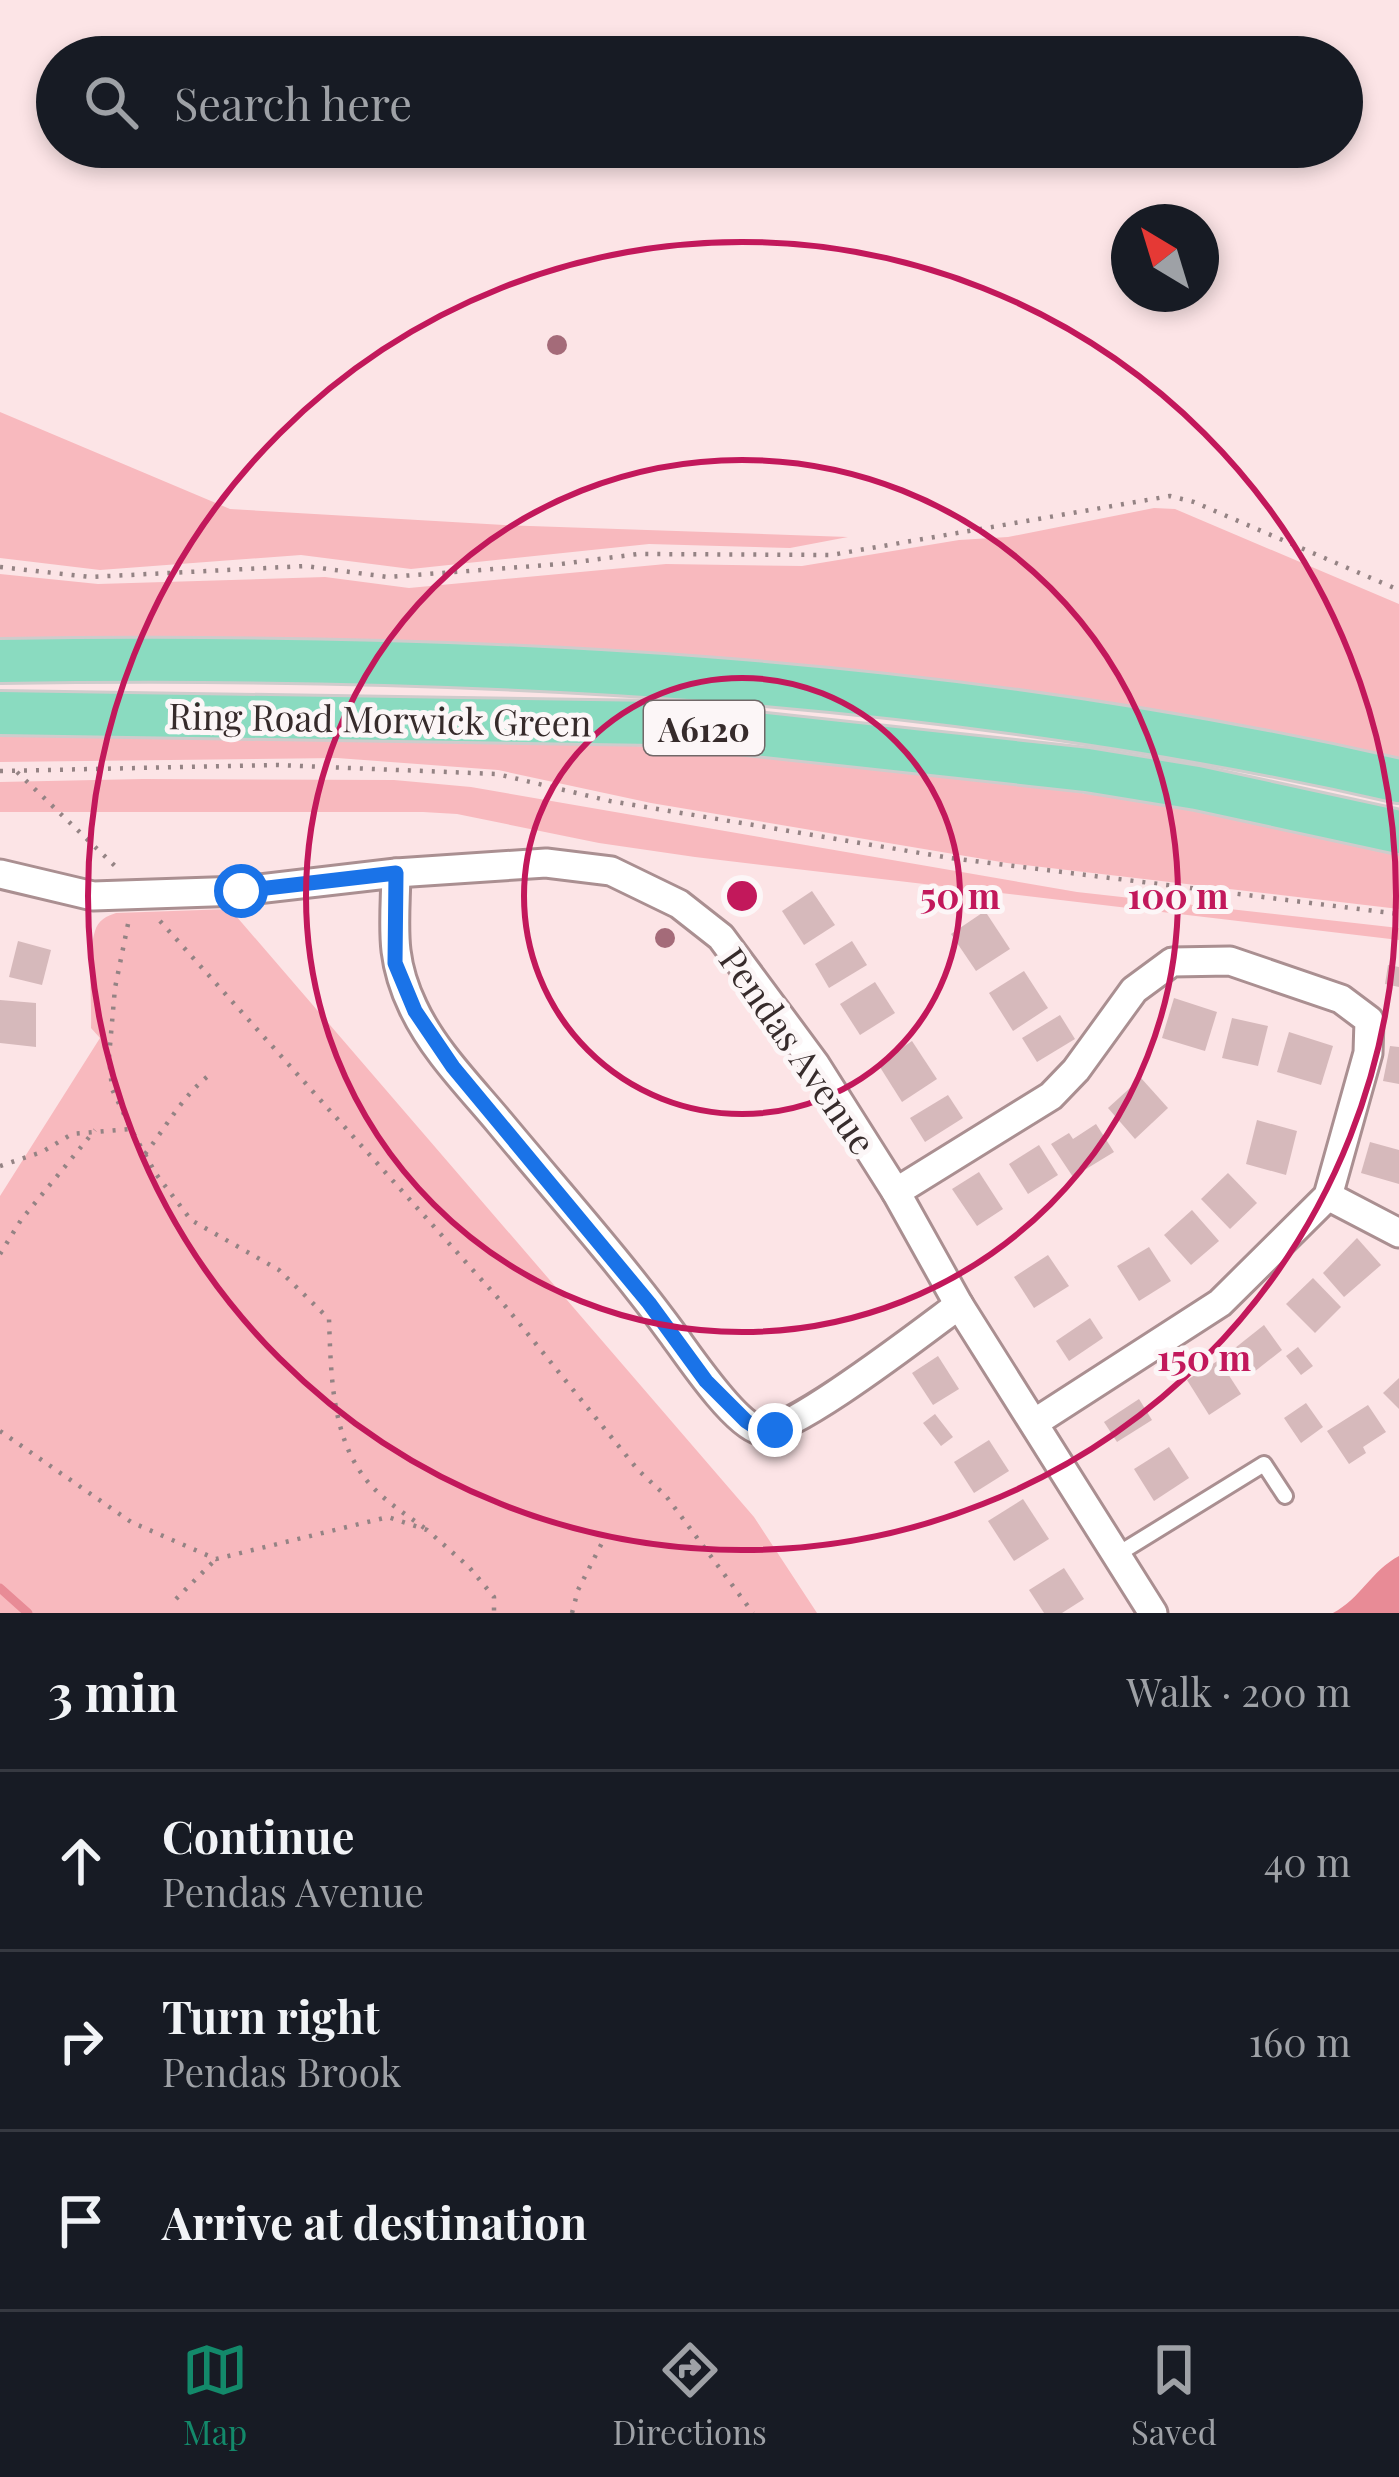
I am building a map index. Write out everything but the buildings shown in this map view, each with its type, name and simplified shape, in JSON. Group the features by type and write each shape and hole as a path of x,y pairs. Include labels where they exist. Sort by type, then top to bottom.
{"highway":[{"name":"Ring Road Morwick Green","path":"0,661 470,666 814,688 1164,732 1399,781"},
{"name":"Ring Road Morwick Green","path":"0,713 656,722 1088,770 1197,788 1399,832"}],"street":[{"name":"Pendas Avenue","path":"0,874 93,896 241,891 396,873 546,863 611,871 679,904 721,937 815,1064 896,1192 958,1305 1153,1613"},
{"path":"396,873 395,963 415,1011 453,1067 649,1303 706,1381 746,1421 760,1430 775,1430 841,1390 958,1305"},
{"path":"896,1192 1051,1096 1076,1070 1134,990 1172,962 1230,962 1341,999 1369,1020 1368,1053 1328,1196 1220,1303 1034,1423"},
{"path":"1328,1196 1399,1233"}],"lane":[{"path":"1118,1554 1264,1464 1285,1496"}],"path":[{"path":"2,567 90,578 305,566 388,577 638,554 830,555 1171,496 1399,590"},
{"path":"0,771 276,765 497,774 610,801 950,858 1399,914"},
{"path":"16,772 111,861 134,893 506,1306 638,1470 666,1496 753,1613"},
{"path":"134,893 115,988 109,1057 112,1089 131,1129 191,1220 279,1270 329,1319 331,1382 343,1434 364,1478 469,1567 494,1597 494,1613"},
{"path":"145,1154 188,1092 208,1076"},
{"path":"0,1166 42,1152 72,1134 131,1129"},
{"path":"0,1254 21,1220 94,1130"},
{"path":"0,1431 131,1522 216,1559"},
{"path":"176,1599 216,1559 388,1517 427,1529"},
{"path":"572,1613 604,1537"}],"shaded area":[{"path":"0,412 230,509 848,537 790,548 649,544 411,569 301,555 100,570 0,558"},
{"path":"1154,508 1175,509 1399,604 1399,764 1212,722 0,649 0,574 98,584 325,577 409,588 666,564 802,566 959,540 1008,537"},
{"path":"390,733 771,757 1148,803 1399,850 1399,909 1007,863 651,803 498,770 337,758 0,762 0,734"},
{"path":"394,780 471,787 1077,892 1399,928 1399,940 695,857 457,814 0,812 0,782"},
{"path":"230,909 754,1517 817,1613 0,1613 0,1196 100,1038 91,1028 91,953 98,924 116,913"},
{"path":"1399,1556 1399,1613 1333,1613 1381,1569"}],"waterway":[{"path":"0,1588 28,1613"}],"route":[{"path":"241,891 396,873 395,963 415,1011 453,1067 649,1303 706,1381 746,1421 760,1430 775,1430"}]}
